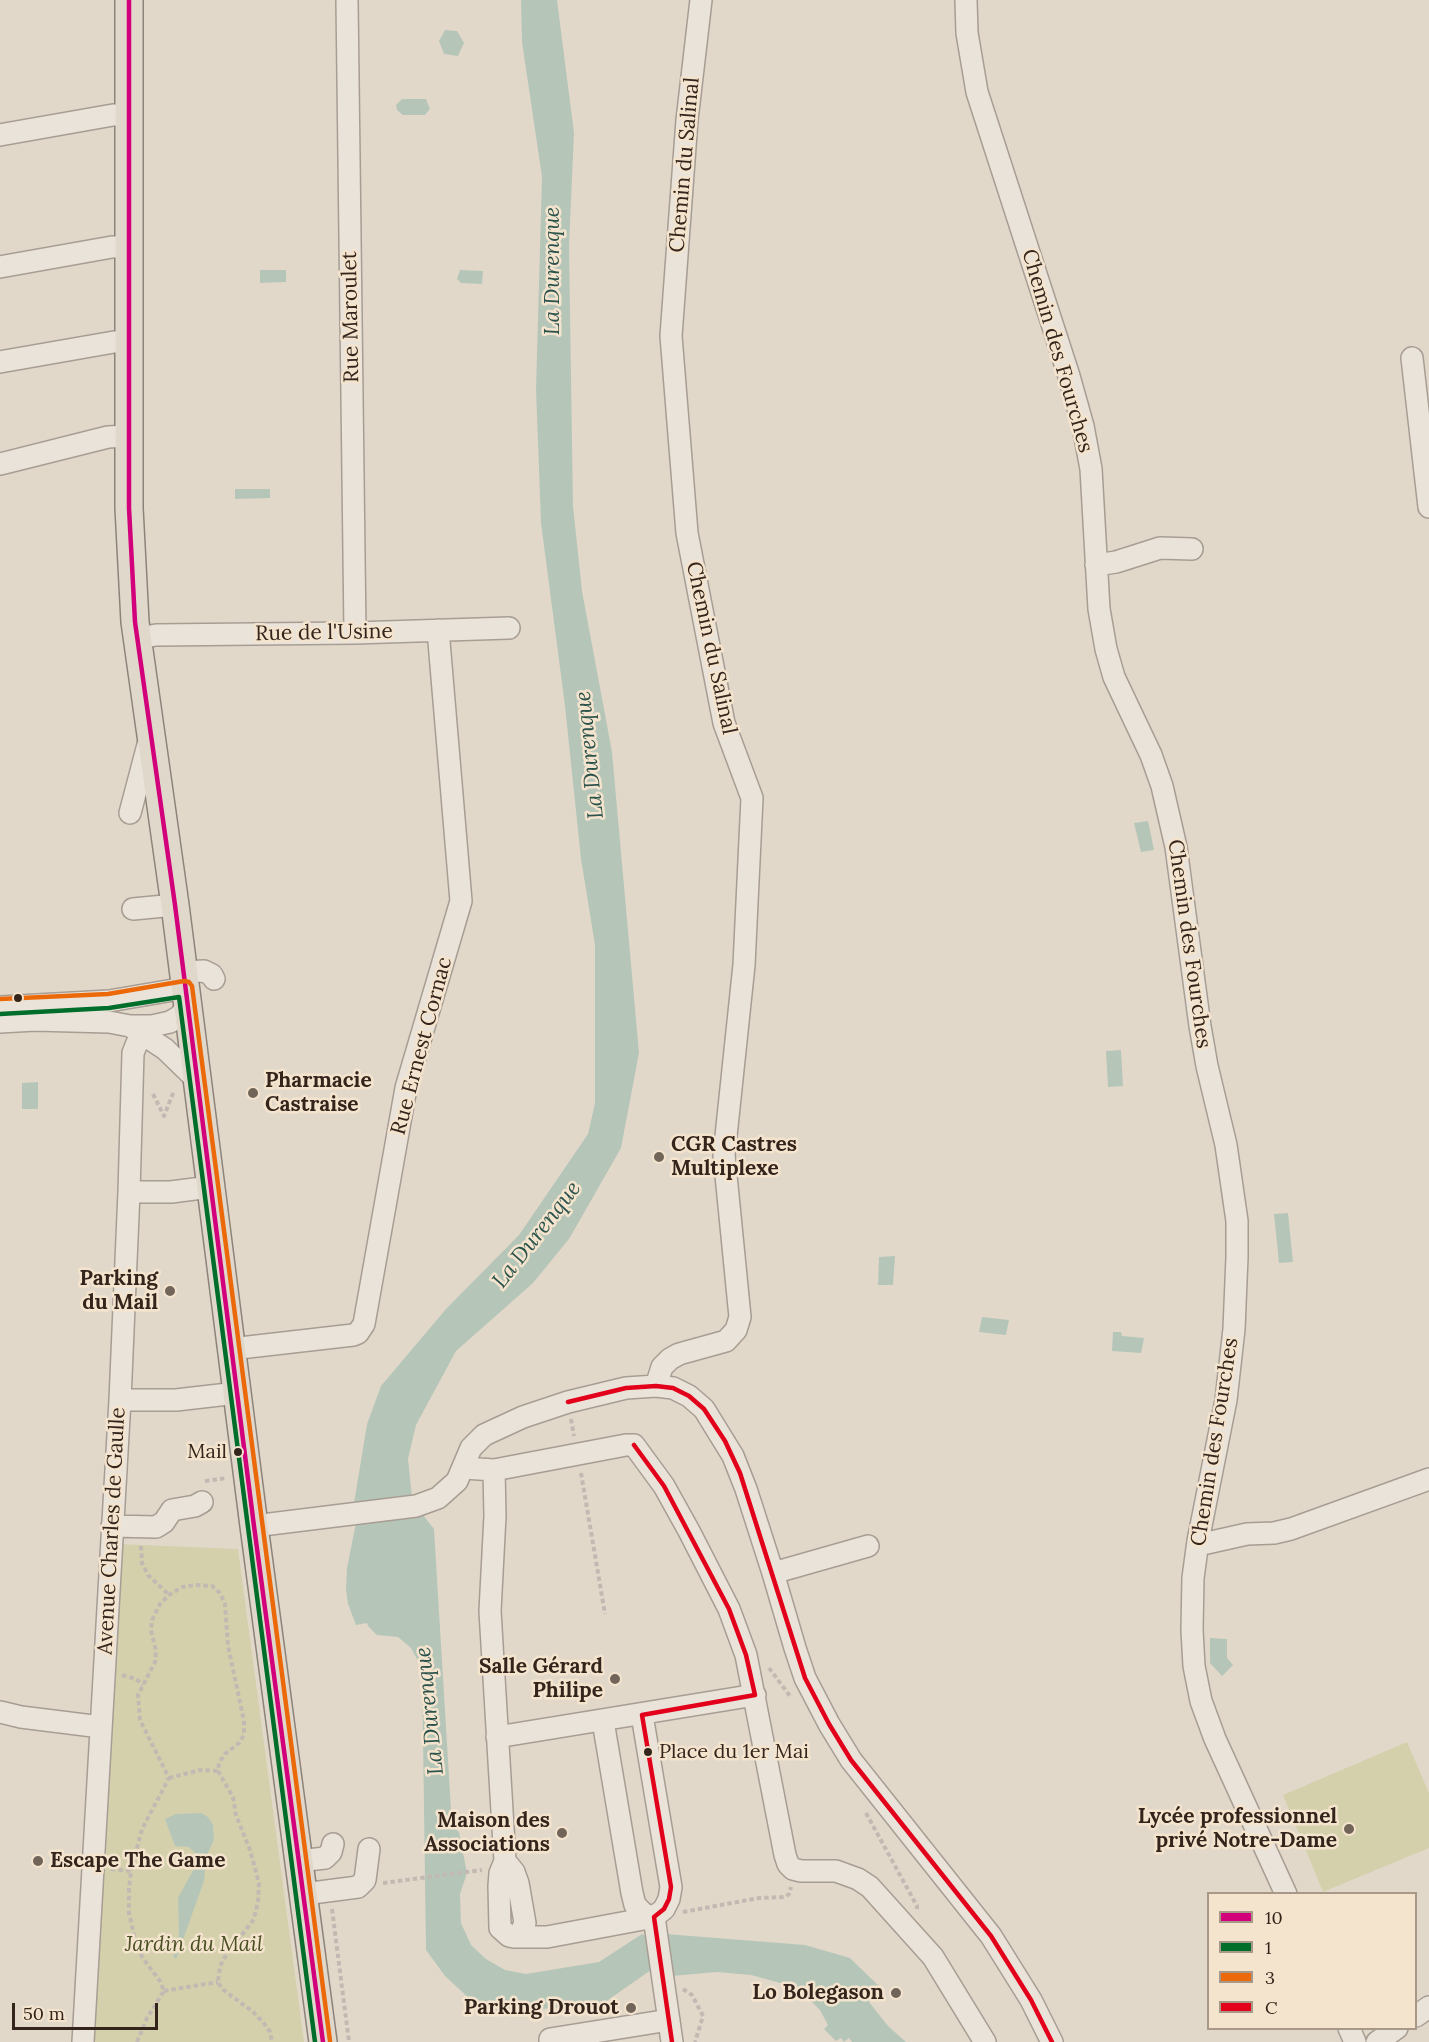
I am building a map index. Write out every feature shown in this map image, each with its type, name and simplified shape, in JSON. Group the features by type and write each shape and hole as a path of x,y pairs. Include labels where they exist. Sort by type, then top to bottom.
{"main road":[{"path":"129,0 130,542 135,622 185,988 185,1082 210,1187 299,1861 316,1892 323,2042"}],"street":[{"name":"Rue Maroulet","path":"347,0 355,633"},
{"name":"Chemin du Salinal","path":"656,1386 662,1367 670,1359 679,1353 726,1341 736,1330 740,1317 724,1155 744,965 752,798 724,723 687,532 671,336 687,120 701,0"},
{"name":"Chemin des Fourches","path":"966,0 967,33 977,92 1083,426 1092,478 1099,609 1110,663 1151,755 1170,816 1181,878 1200,1026 1226,1145 1236,1212 1237,1267 1234,1329 1226,1400 1198,1541 1193,1578 1191,1630 1194,1666 1201,1701 1215,1739 1286,1892"},
{"path":"0,135 113,115 129,115"},
{"path":"0,267 112,247 129,247"},
{"path":"0,362 114,342 129,342"},
{"path":"1412,358 1429,507"},
{"path":"0,464 108,436 129,436"},
{"path":"1096,565 1116,562 1160,548 1192,549"},
{"name":"Rue de l'Usine","path":"139,638 156,635 355,633 509,628"},
{"name":"Rue Ernest Cornac","path":"231,1349 353,1335 364,1324 406,1088 461,902 438,630"},
{"path":"130,813 151,733"},
{"path":"133,909 175,905"},
{"path":"0,1007 109,1001 185,988 204,971 212,975 214,979"},
{"path":"0,1022 35,1020 109,1022 142,1029 170,1022 180,1016 185,988"},
{"path":"142,1029 165,1049 185,1082"},
{"name":"Avenue Charles de Gaulle","path":"83,2042 120,1400 133,1053 142,1029"},
{"path":"129,1192 210,1187"},
{"path":"254,1526 416,1506 438,1498 457,1480 471,1448 484,1435 523,1417 595,1394 626,1388 656,1386 673,1388 690,1396 716,1425 733,1456 773,1573 805,1678 840,1744 992,1936 1031,2000 1052,2042"},
{"path":"120,1400 147,1401 237,1393"},
{"path":"464,1468 494,1470 634,1445 664,1486 729,1609 746,1655 785,1855 793,1869 836,1871 858,1879 880,1897 933,1957 985,2042"},
{"path":"494,1470 495,1516 490,1611 505,1862 500,1873 499,1886 500,1928 509,1936 514,1937 547,1937 655,1926"},
{"path":"1198,1541 1207,1543 1246,1534 1274,1533 1291,1529 1429,1479"},
{"path":"112,1526 156,1527 164,1522 172,1510 195,1506 204,1491"},
{"path":"773,1573 868,1546"},
{"path":"496,1737 755,1695"},
{"path":"0,1712 21,1717 101,1727"},
{"path":"642,1715 671,1887 669,1899 655,1926"},
{"path":"603,1720 632,1893 635,1905 655,1926 672,2042"},
{"path":"299,1861 325,1858 331,1852 333,1844"},
{"path":"316,1892 358,1887 365,1880 369,1849"},
{"path":"550,2042 550,2039 669,2020"},
{"path":"1377,2042 1394,2030"}],"path":[{"path":"153,1088 153,1097 164,1116 174,1094 185,1082"},
{"path":"574,1432 605,1614"},
{"path":"204,1491 228,1478"},
{"path":"141,1545 142,1563 148,1575 169,1594"},
{"path":"169,1778 140,1720 138,1695 155,1662 152,1620 160,1604 169,1594 182,1587 212,1586 220,1593 225,1605 228,1646 244,1721 244,1735 239,1743 225,1754 219,1763 218,1771 233,1797 236,1815 255,1867 259,1892 254,1919 225,1957 220,1966 218,1982"},
{"path":"112,1674 135,1679 143,1685"},
{"path":"164,1991 160,1981 142,1957 129,1913 131,1871 141,1829 169,1778 200,1770 218,1771"},
{"path":"865,1811 917,1906 917,1914 905,1928"},
{"path":"104,1869 131,1871"},
{"path":"655,1926 759,1899 785,1897 789,1894 793,1881 793,1869"},
{"path":"358,1887 467,1874"},
{"path":"316,1892 349,2042"},
{"path":"663,1980 681,1987 692,1995 698,2004 703,2016 695,2042"},
{"path":"137,2042 147,2018 164,1991 218,1982"},
{"path":"218,1982 231,1996 263,2022 270,2032 272,2042"}],"green space":[{"name":"Jardin du Mail","path":"118,1544 238,1549 304,2042 92,2042 104,1869"},
{"path":"1407,1742 1429,1793 1429,1848 1323,1892 1283,1795"}],"water":[{"name":"La Durenque","path":"521,0 557,0 574,133 569,246 573,506 582,591 612,752 639,1053 621,1148 569,1239 533,1283 456,1351 416,1425 408,1459 412,1497 416,1506 434,1529 452,1826 459,1832 467,1873 460,1894 461,1923 471,1945 486,1959 505,1970 526,1974 599,1962 642,1934 647,1937 666,1934 805,1945 850,1958 882,1989 869,2002 888,2026 906,2042 852,2042 849,2038 844,2042 841,2038 836,2041 824,2029 828,2025 820,2010 805,1995 784,1984 751,1975 717,1972 672,1976 651,1970 598,2007 550,2008 510,2014 484,2012 445,1976 426,1950 422,1668 411,1648 398,1637 377,1635 367,1623 356,1625 348,1604 347,1568 356,1523 354,1503 367,1424 381,1386 446,1309 519,1235 588,1134 595,1103 595,945 581,859 565,706 541,523 536,389 542,177 522,42"},
{"path":"445,30 457,31 464,43 458,56 444,54 439,41"},
{"path":"402,99 426,99 430,109 425,115 403,115 397,110 396,105"},
{"path":"260,270 286,270 286,282 260,283"},
{"path":"460,270 483,271 482,284 461,283 457,279"},
{"path":"235,489 270,489 270,498 235,499"},
{"path":"1148,821 1154,850 1141,852 1134,823"},
{"path":"1121,1050 1123,1086 1108,1087 1106,1051"},
{"path":"38,1082 38,1109 22,1109 22,1083"},
{"path":"1288,1213 1293,1262 1279,1263 1274,1214"},
{"path":"895,1256 893,1285 878,1285 879,1257"},
{"path":"982,1317 1009,1320 1006,1335 979,1332"},
{"path":"1113,1332 1121,1332 1122,1336 1144,1338 1141,1353 1112,1351"},
{"path":"1210,1638 1227,1639 1227,1658 1233,1665 1222,1676 1210,1663"},
{"path":"202,1813 213,1825 214,1840 206,1857 204,1881 176,1959 173,1956 179,1936 178,1898 197,1863 197,1855 189,1847 175,1846 165,1819 176,1814"}],"transit line":[{"name":"10","path":"129,0 129,508 135,622 175,905 254,1526 323,2042"},
{"name":"3","path":"0,999 108,994 184,981 189,982 192,986 330,2041"},
{"name":"1","path":"0,1014 109,1008 179,997 315,2042"},
{"name":"C","path":"568,1402 626,1388 656,1386 673,1388 689,1396 704,1409 725,1441 740,1473 805,1678 829,1724 851,1760 991,1936 1031,2000 1052,2042"},
{"name":"C","path":"634,1445 664,1486 729,1609 746,1655 755,1695 642,1715 671,1887 664,1909 654,1917 672,2042"}],"place":[{"name":"Pharmacie Castraise","path":"253,1093"},
{"name":"CGR Castres Multiplexe","path":"659,1157"},
{"name":"Parking du Mail","path":"170,1291"},
{"name":"Mail","path":"238,1452"},
{"name":"Salle Gérard Philipe","path":"615,1679"},
{"name":"Place du 1er Mai","path":"648,1752"},
{"name":"Lycée professionnel privé Notre-Dame","path":"1349,1829"},
{"name":"Maison des Associations","path":"562,1833"},
{"name":"Escape The Game","path":"38,1861"},
{"name":"Lo Bolegason","path":"896,1993"},
{"name":"Parking Drouot","path":"631,2008"}]}
